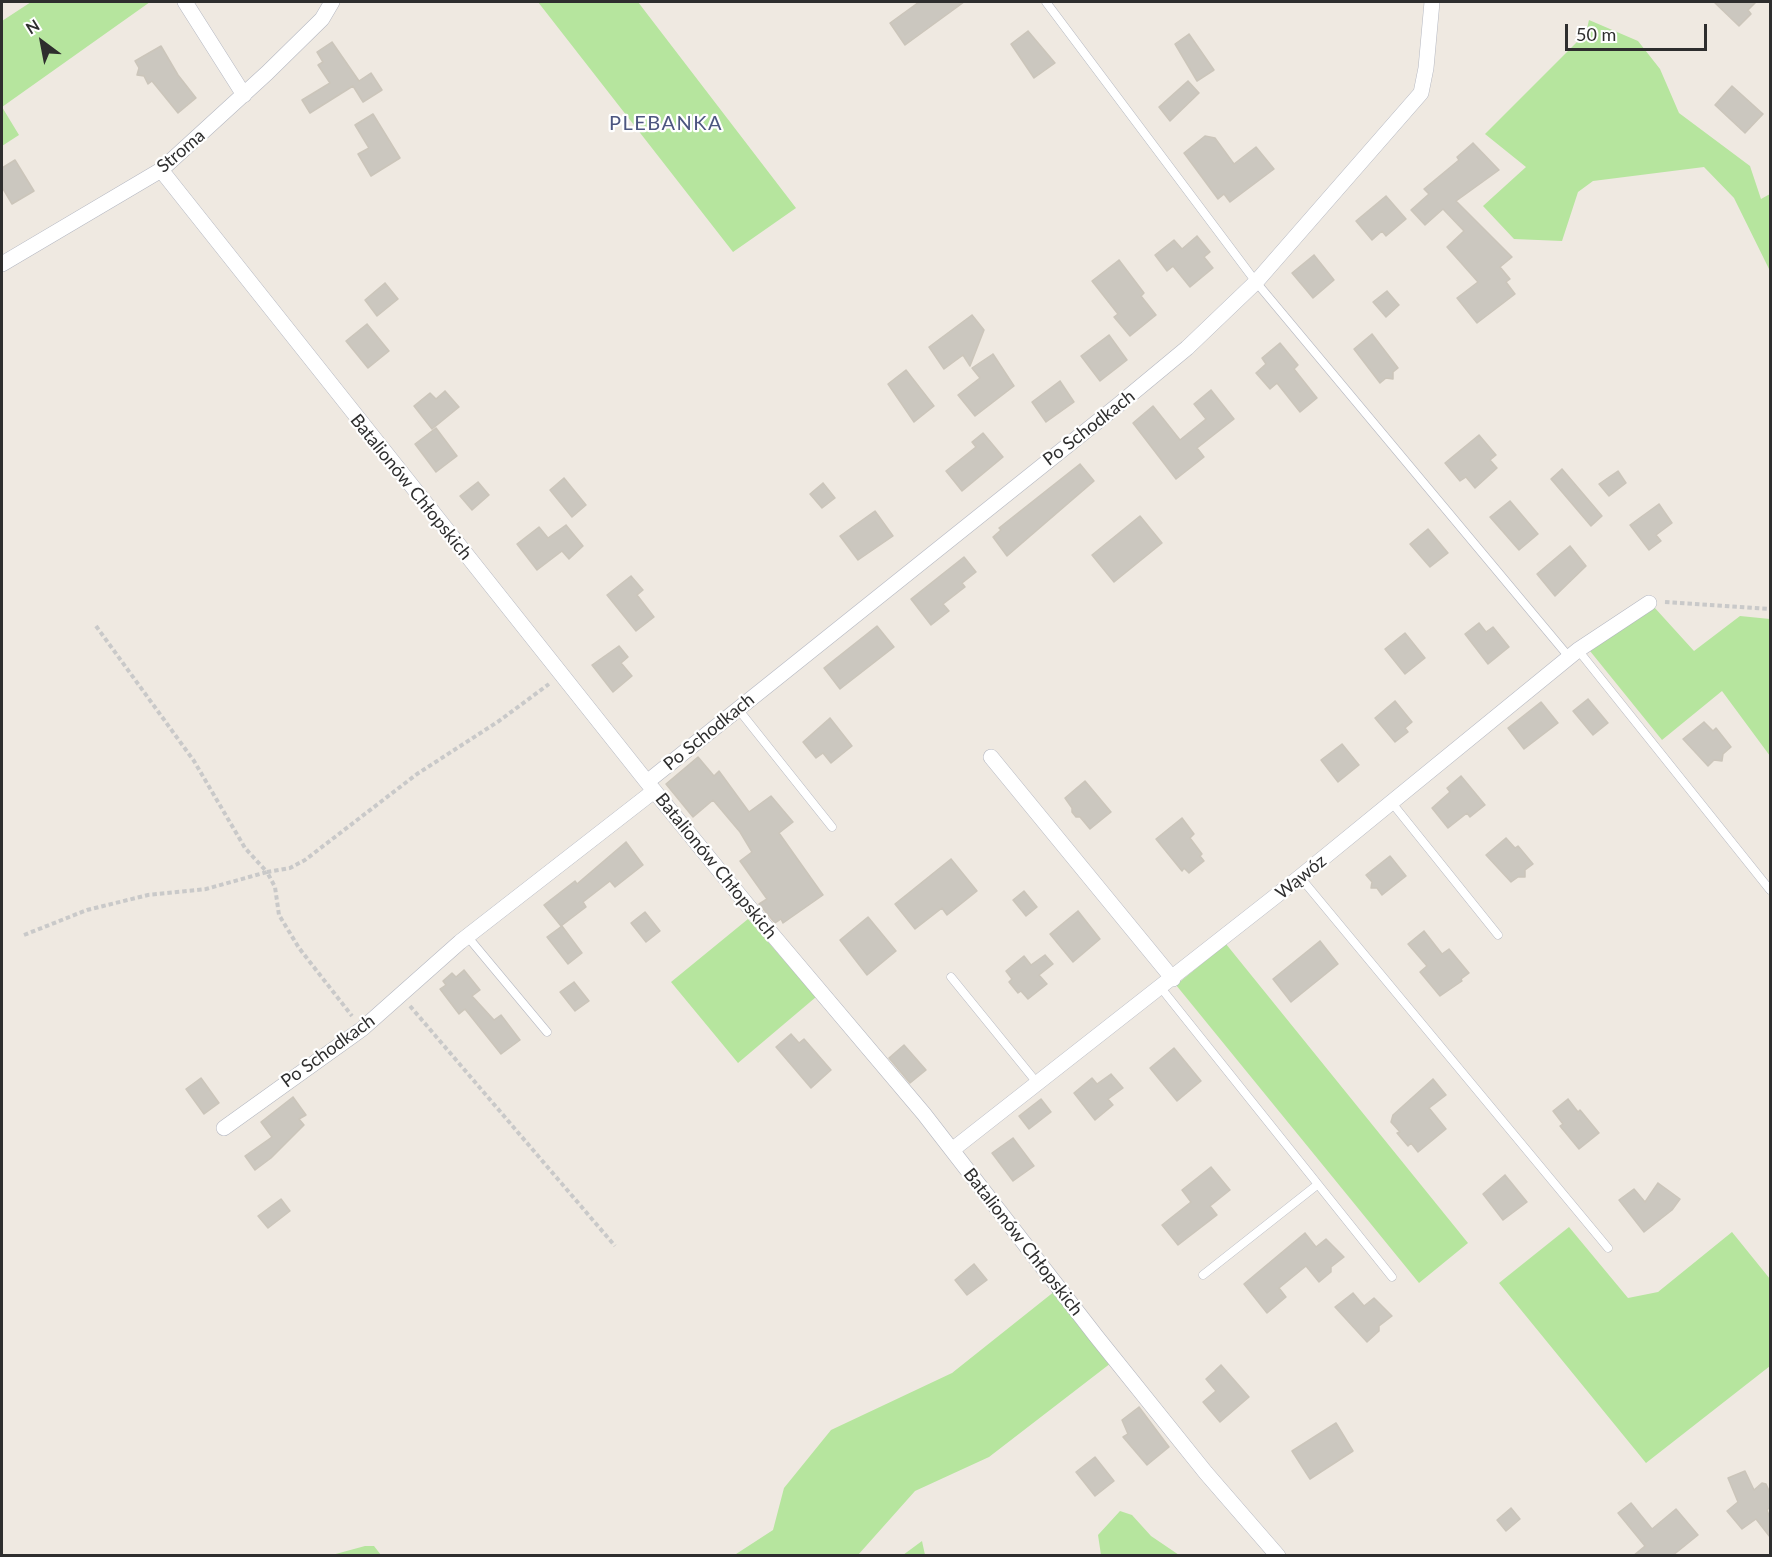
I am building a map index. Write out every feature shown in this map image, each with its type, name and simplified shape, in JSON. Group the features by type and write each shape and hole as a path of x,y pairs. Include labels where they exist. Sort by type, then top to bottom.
{"street":[{"path":"185,2 244,95"},
{"name":"Stroma","path":"2,264 161,170 244,95 322,19 332,2"},
{"name":"Po Schodkach","path":"224,1128 362,1029 467,936 651,786 738,708 1187,348 1256,282 1421,93 1426,68 1432,2"},
{"name":"Batalionów Chłopskich","path":"161,170 561,675 749,907 924,1114 1206,1473 1278,1556"},
{"name":"Wąwóz","path":"952,1150 1167,984 1392,804 1574,653 1649,603"},
{"path":"991,757 1167,984"}],"lane":[{"path":"1046,2 1256,282 1574,653 1770,890"},
{"path":"738,708 832,827"},
{"path":"1392,804 1498,934"},
{"path":"1300,877 1608,1248"},
{"path":"467,936 547,1032"},
{"path":"951,977 1038,1084"},
{"path":"1167,984 1317,1185 1392,1277"},
{"path":"1203,1275 1317,1185"}],"path":[{"path":"1678,601 1770,609"},
{"path":"96,626 194,761 245,848 267,872 275,887 279,915 299,948 362,1029"},
{"path":"24,934 87,910 148,896 206,889 290,868 305,860 417,774 499,721 561,675"},
{"path":"400,994 615,1246"}],"green space":[{"path":"31,2 150,2 2,107 2,21"},
{"path":"538,2 638,2 796,208 733,252"},
{"path":"1589,20 1638,41 1660,69 1679,113 1750,166 1761,199 1770,194 1770,271 1734,198 1704,167 1593,181 1578,192 1562,241 1514,239 1483,206 1526,167 1485,134 1586,33"},
{"path":"2,107 19,135 2,146"},
{"path":"1654,607 1694,651 1740,616 1770,619 1770,756 1722,691 1662,740 1590,651"},
{"path":"748,919 816,997 738,1063 671,982"},
{"path":"1226,944 1468,1243 1419,1283 1176,985"},
{"path":"1569,1227 1628,1298 1658,1292 1732,1232 1770,1279 1770,1366 1646,1463 1499,1283"},
{"path":"1055,1291 1111,1363 989,1457 915,1491 858,1555 733,1556 773,1530 784,1488 831,1430 952,1373"},
{"path":"1120,1511 1132,1515 1151,1536 1179,1555 1101,1555 1098,1535"},
{"path":"922,1541 925,1555 903,1555"},
{"path":"365,1546 374,1546 381,1555 332,1555"}],"building":[{"path":"919,2 964,2 905,45 890,23"},
{"path":"1714,2 1756,2 1748,10 1751,14 1739,26"},
{"path":"1028,31 1055,63 1034,78 1011,44"},
{"path":"1189,34 1214,70 1197,81 1175,44"},
{"path":"332,42 359,81 371,73 382,90 363,102 353,86 310,113 302,100 330,83 318,65 323,62 317,52"},
{"path":"161,46 178,75 196,98 178,113 152,81 148,84 144,76 137,75 139,68 135,61"},
{"path":"1188,81 1199,93 1170,121 1159,107"},
{"path":"1732,86 1763,114 1745,133 1715,105"},
{"path":"373,114 400,158 371,176 358,154 369,148 355,125"},
{"path":"1205,136 1215,138 1234,164 1256,147 1274,169 1230,202 1224,194 1218,199 1184,153"},
{"path":"1473,143 1499,170 1456,201 1512,257 1500,267 1510,279 1506,282 1515,294 1477,323 1457,298 1478,282 1447,247 1464,231 1443,209 1425,225 1411,210 1429,194 1424,189 1459,160 1457,157"},
{"path":"15,160 34,191 12,204 2,187 2,168"},
{"path":"1386,196 1406,219 1386,236 1382,231 1372,240 1356,221"},
{"path":"1197,236 1210,252 1204,257 1213,268 1190,287 1173,266 1167,271 1155,255 1174,240 1182,249"},
{"path":"1314,255 1334,280 1313,298 1292,273"},
{"path":"1119,260 1144,293 1141,296 1156,315 1130,336 1114,317 1118,314 1092,281"},
{"path":"385,283 398,299 377,316 365,300"},
{"path":"1387,291 1399,305 1386,317 1373,302"},
{"path":"972,315 984,330 970,366 963,355 944,369 929,347"},
{"path":"367,324 389,351 368,368 346,341"},
{"path":"1372,334 1398,368 1393,372 1393,379 1386,378 1380,383 1354,349"},
{"path":"1109,335 1127,360 1100,381 1081,356"},
{"path":"1280,343 1298,365 1294,369 1317,398 1300,412 1277,383 1270,389 1256,373 1266,364 1262,358"},
{"path":"993,354 1014,386 975,416 958,395 980,378 972,368"},
{"path":"906,370 934,406 914,422 888,384"},
{"path":"1060,381 1074,402 1046,422 1032,402"},
{"path":"1211,390 1234,419 1197,448 1204,457 1176,479 1133,423 1153,406 1180,440 1206,419 1194,404"},
{"path":"445,391 459,407 432,429 414,406 430,393 436,399"},
{"path":"436,428 457,456 436,472 415,444"},
{"path":"983,433 1003,457 962,491 946,471 976,447 972,442"},
{"path":"1479,435 1496,455 1490,460 1497,468 1475,488 1466,477 1460,481 1445,463"},
{"path":"1080,464 1094,481 1007,556 993,537 1001,530 999,528"},
{"path":"1562,469 1602,516 1591,526 1551,479"},
{"path":"1618,471 1626,483 1609,496 1599,484"},
{"path":"564,478 586,505 572,517 550,490"},
{"path":"478,482 489,495 472,510 460,496"},
{"path":"823,483 835,498 822,508 810,494"},
{"path":"1510,501 1538,534 1519,550 1490,517"},
{"path":"1659,504 1672,523 1656,535 1661,541 1649,550 1630,525"},
{"path":"875,511 893,536 858,560 840,536"},
{"path":"1140,516 1162,543 1114,582 1092,555"},
{"path":"566,525 583,546 569,559 562,551 537,570 517,544 539,527 548,538"},
{"path":"1428,529 1448,553 1430,567 1410,544"},
{"path":"1570,546 1586,566 1555,596 1537,574"},
{"path":"964,557 976,572 962,583 965,587 943,604 949,611 931,625 911,599"},
{"path":"631,576 643,590 637,595 654,617 636,631 607,595"},
{"path":"1479,623 1486,632 1493,627 1509,647 1488,664 1465,634"},
{"path":"877,626 894,647 840,689 824,668"},
{"path":"1405,633 1425,658 1405,674 1385,649"},
{"path":"619,646 628,657 621,663 632,676 613,692 592,665"},
{"path":"1588,699 1608,723 1593,735 1573,711"},
{"path":"1395,701 1412,722 1405,728 1408,732 1395,742 1375,718"},
{"path":"1541,702 1558,723 1524,749 1508,728"},
{"path":"830,718 852,746 831,763 823,753 816,758 803,742"},
{"path":"1704,722 1713,731 1716,728 1731,747 1723,754 1722,761 1714,760 1708,766 1683,739"},
{"path":"1342,744 1359,765 1338,782 1321,760"},
{"path":"698,757 714,776 719,771 749,812 771,796 793,822 779,833 823,895 783,923 781,919 775,923 759,904 767,899 740,861 752,852 740,832 713,800 693,817 666,784"},
{"path":"1461,776 1485,805 1470,817 1467,813 1448,828 1432,808 1450,792 1447,788"},
{"path":"1085,781 1111,812 1090,829 1080,817 1076,817 1065,798"},
{"path":"1182,818 1194,834 1190,838 1202,854 1200,856 1204,861 1189,873 1184,868 1182,871 1156,839"},
{"path":"1506,838 1515,848 1518,846 1533,864 1525,870 1525,877 1518,877 1511,882 1486,855"},
{"path":"626,842 643,865 615,887 610,881 583,902 586,907 561,926 544,905 575,881 577,884"},
{"path":"1390,856 1406,876 1382,895 1377,888 1371,888 1372,882 1366,875"},
{"path":"951,859 977,891 947,915 942,908 915,929 895,904"},
{"path":"1024,891 1037,907 1026,916 1013,900"},
{"path":"1078,911 1100,939 1073,962 1050,934"},
{"path":"645,912 660,931 646,942 631,923"},
{"path":"868,917 896,951 867,975 840,940"},
{"path":"562,926 582,953 568,964 547,937"},
{"path":"1424,931 1442,954 1449,949 1469,973 1461,979 1462,981 1440,996 1420,972 1427,966 1408,944"},
{"path":"1320,941 1338,964 1291,1002 1273,979"},
{"path":"1045,955 1053,964 1039,975 1047,984 1028,999 1021,991 1018,993 1009,982 1012,979 1006,971 1024,956 1031,965"},
{"path":"464,970 480,990 472,996 494,1020 501,1015 520,1040 501,1054 465,1009 459,1014 440,989 446,985 443,981 452,973 456,977"},
{"path":"574,982 589,1001 575,1011 560,992"},
{"path":"791,1034 799,1043 804,1039 831,1070 811,1088 776,1047"},
{"path":"904,1045 926,1070 910,1083 889,1058"},
{"path":"1174,1048 1201,1081 1177,1101 1150,1068"},
{"path":"1111,1074 1123,1088 1108,1099 1113,1105 1095,1120 1074,1093 1092,1078 1097,1084"},
{"path":"201,1078 219,1103 204,1114 186,1089"},
{"path":"1433,1079 1446,1095 1429,1108 1446,1129 1418,1152 1411,1143 1408,1146 1391,1122 1393,1115"},
{"path":"293,1097 306,1115 299,1119 304,1125 271,1158 255,1170 245,1156 272,1137 261,1122"},
{"path":"1041,1099 1051,1112 1029,1129 1019,1116"},
{"path":"1568,1099 1599,1133 1579,1149 1560,1126 1563,1124 1553,1111"},
{"path":"1013,1138 1034,1166 1013,1181 992,1153"},
{"path":"1211,1167 1230,1190 1210,1206 1217,1215 1178,1245 1162,1225 1191,1202 1182,1190"},
{"path":"1505,1175 1527,1202 1503,1220 1483,1194"},
{"path":"1658,1183 1680,1199 1672,1210 1644,1232 1619,1200 1634,1189 1645,1202"},
{"path":"281,1199 290,1211 268,1228 258,1216"},
{"path":"1305,1233 1316,1247 1326,1239 1344,1257 1331,1267 1331,1272 1319,1282 1306,1266 1279,1288 1286,1297 1267,1313 1244,1284"},
{"path":"974,1264 987,1280 967,1295 955,1280"},
{"path":"1353,1293 1364,1306 1374,1298 1392,1316 1379,1326 1379,1331 1367,1342 1335,1307"},
{"path":"1221,1365 1249,1397 1220,1422 1203,1402 1216,1391 1206,1379"},
{"path":"1139,1407 1169,1447 1147,1465 1123,1437 1128,1434 1122,1420"},
{"path":"1336,1423 1353,1451 1310,1479 1292,1451"},
{"path":"1095,1457 1114,1481 1095,1496 1076,1472"},
{"path":"1745,1471 1754,1490 1762,1483 1766,1484 1770,1493 1770,1507 1767,1510 1770,1518 1770,1537 1756,1519 1742,1529 1727,1511 1738,1502 1728,1478"},
{"path":"1631,1503 1652,1529 1676,1509 1698,1535 1672,1556 1633,1556 1645,1546 1618,1513"},
{"path":"1511,1508 1520,1519 1506,1531 1497,1520"}],"district":[{"name":"PLEBANKA","path":"666,124"}]}
